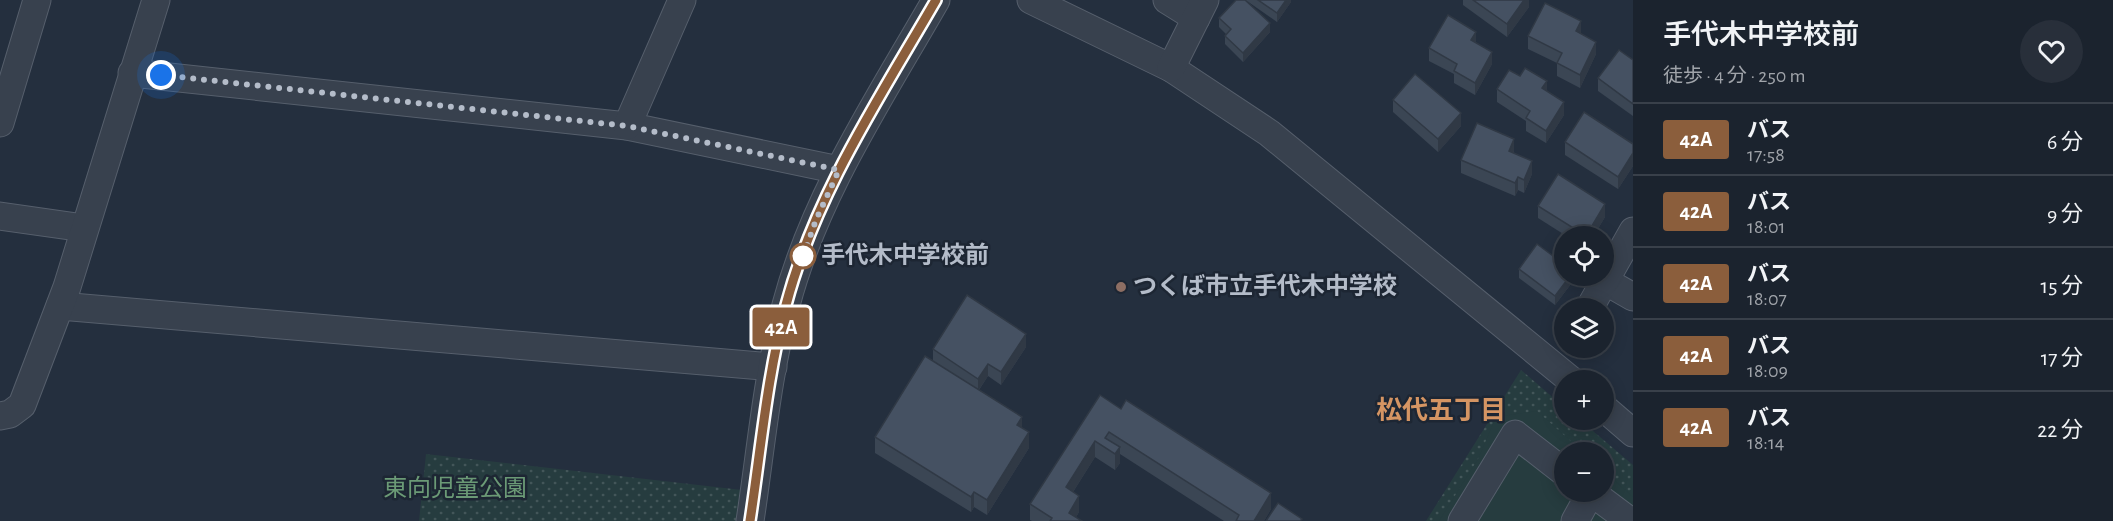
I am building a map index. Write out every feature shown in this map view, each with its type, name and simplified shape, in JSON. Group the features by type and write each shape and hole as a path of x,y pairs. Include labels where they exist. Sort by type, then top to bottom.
{"street":[{"path":"0,123 37,0"},
{"path":"0,416 10,414 22,405 60,306 156,0"},
{"path":"627,126 682,0"},
{"path":"750,521 773,367 786,304 816,220 839,170 936,0"},
{"path":"1031,0 1171,68 1269,133 1565,365"},
{"path":"1167,0 1200,9 1171,68"},
{"path":"132,73 627,126 839,170"},
{"path":"0,216 84,228"},
{"path":"1614,265 1633,231"},
{"path":"1614,286 1633,297"},
{"path":"60,306 773,367"},
{"path":"1614,417 1633,433"},
{"path":"1464,520 1515,434 1554,464"},
{"path":"1575,521 1585,502"},
{"path":"1604,502 1630,521"}],"green space":[{"path":"1521,370 1554,398 1554,430 1592,430 1606,442 1554,442 1554,502 1614,502 1614,449 1633,465 1633,521 1426,521"},
{"path":"1537,411 1554,426 1554,430 1558,430 1572,442 1554,442 1554,502 1614,502 1614,480 1633,497 1633,521 1439,521 1478,459 1496,417"},
{"name":"東向児童公園","path":"426,454 742,490 738,521 419,521"}],"building":[{"path":"1236,0 1245,0 1270,23 1243,53 1225,36 1231,29 1219,18"},
{"path":"1258,0 1286,0 1277,13"},
{"path":"1473,0 1524,0 1507,24"},
{"path":"1545,3 1581,21 1576,31 1596,42 1580,75 1557,63 1562,53 1528,36"},
{"path":"1448,15 1476,32 1471,40 1492,52 1475,83 1454,71 1457,64 1429,48"},
{"path":"1619,50 1633,60 1633,104 1598,78"},
{"path":"1525,68 1547,81 1542,88 1564,102 1546,131 1526,118 1530,111 1497,89 1509,70 1520,76"},
{"path":"1415,74 1461,113 1438,139 1393,100"},
{"path":"1584,112 1633,144 1633,153 1618,177 1565,142"},
{"path":"1477,123 1514,139 1509,151 1532,161 1524,180 1518,177 1515,183 1461,160"},
{"path":"1558,174 1605,204 1592,226 1570,226 1538,206"},
{"path":"1537,244 1554,257 1554,286 1562,286 1555,296 1519,269"},
{"path":"967,295 1026,334 1001,372 988,364 978,379 933,349"},
{"path":"925,356 1022,417 1017,425 1029,432 987,500 974,492 971,497 875,437"},
{"path":"1100,395 1121,409 1126,400 1271,493 1254,521 1236,521 1239,515 1109,432 1105,438 1120,447 1115,454 1095,441 1066,487 1079,496 1069,513 1082,521 1050,521 1052,518 1030,504"},
{"path":"1278,503 1302,519 1300,521 1266,521"}],"bus line":[{"name":"42A","path":"750,521 773,367 786,304 816,220 839,170 936,0"}],"place":[{"name":"手代木中学校前","path":"803,256"},
{"name":"つくば市立手代木中学校","path":"1121,287"}],"district":[{"name":"松代五丁目","path":"1441,411"}],"route":[{"path":"161,75 627,126 839,170 816,220 801,262 803,256"}]}
